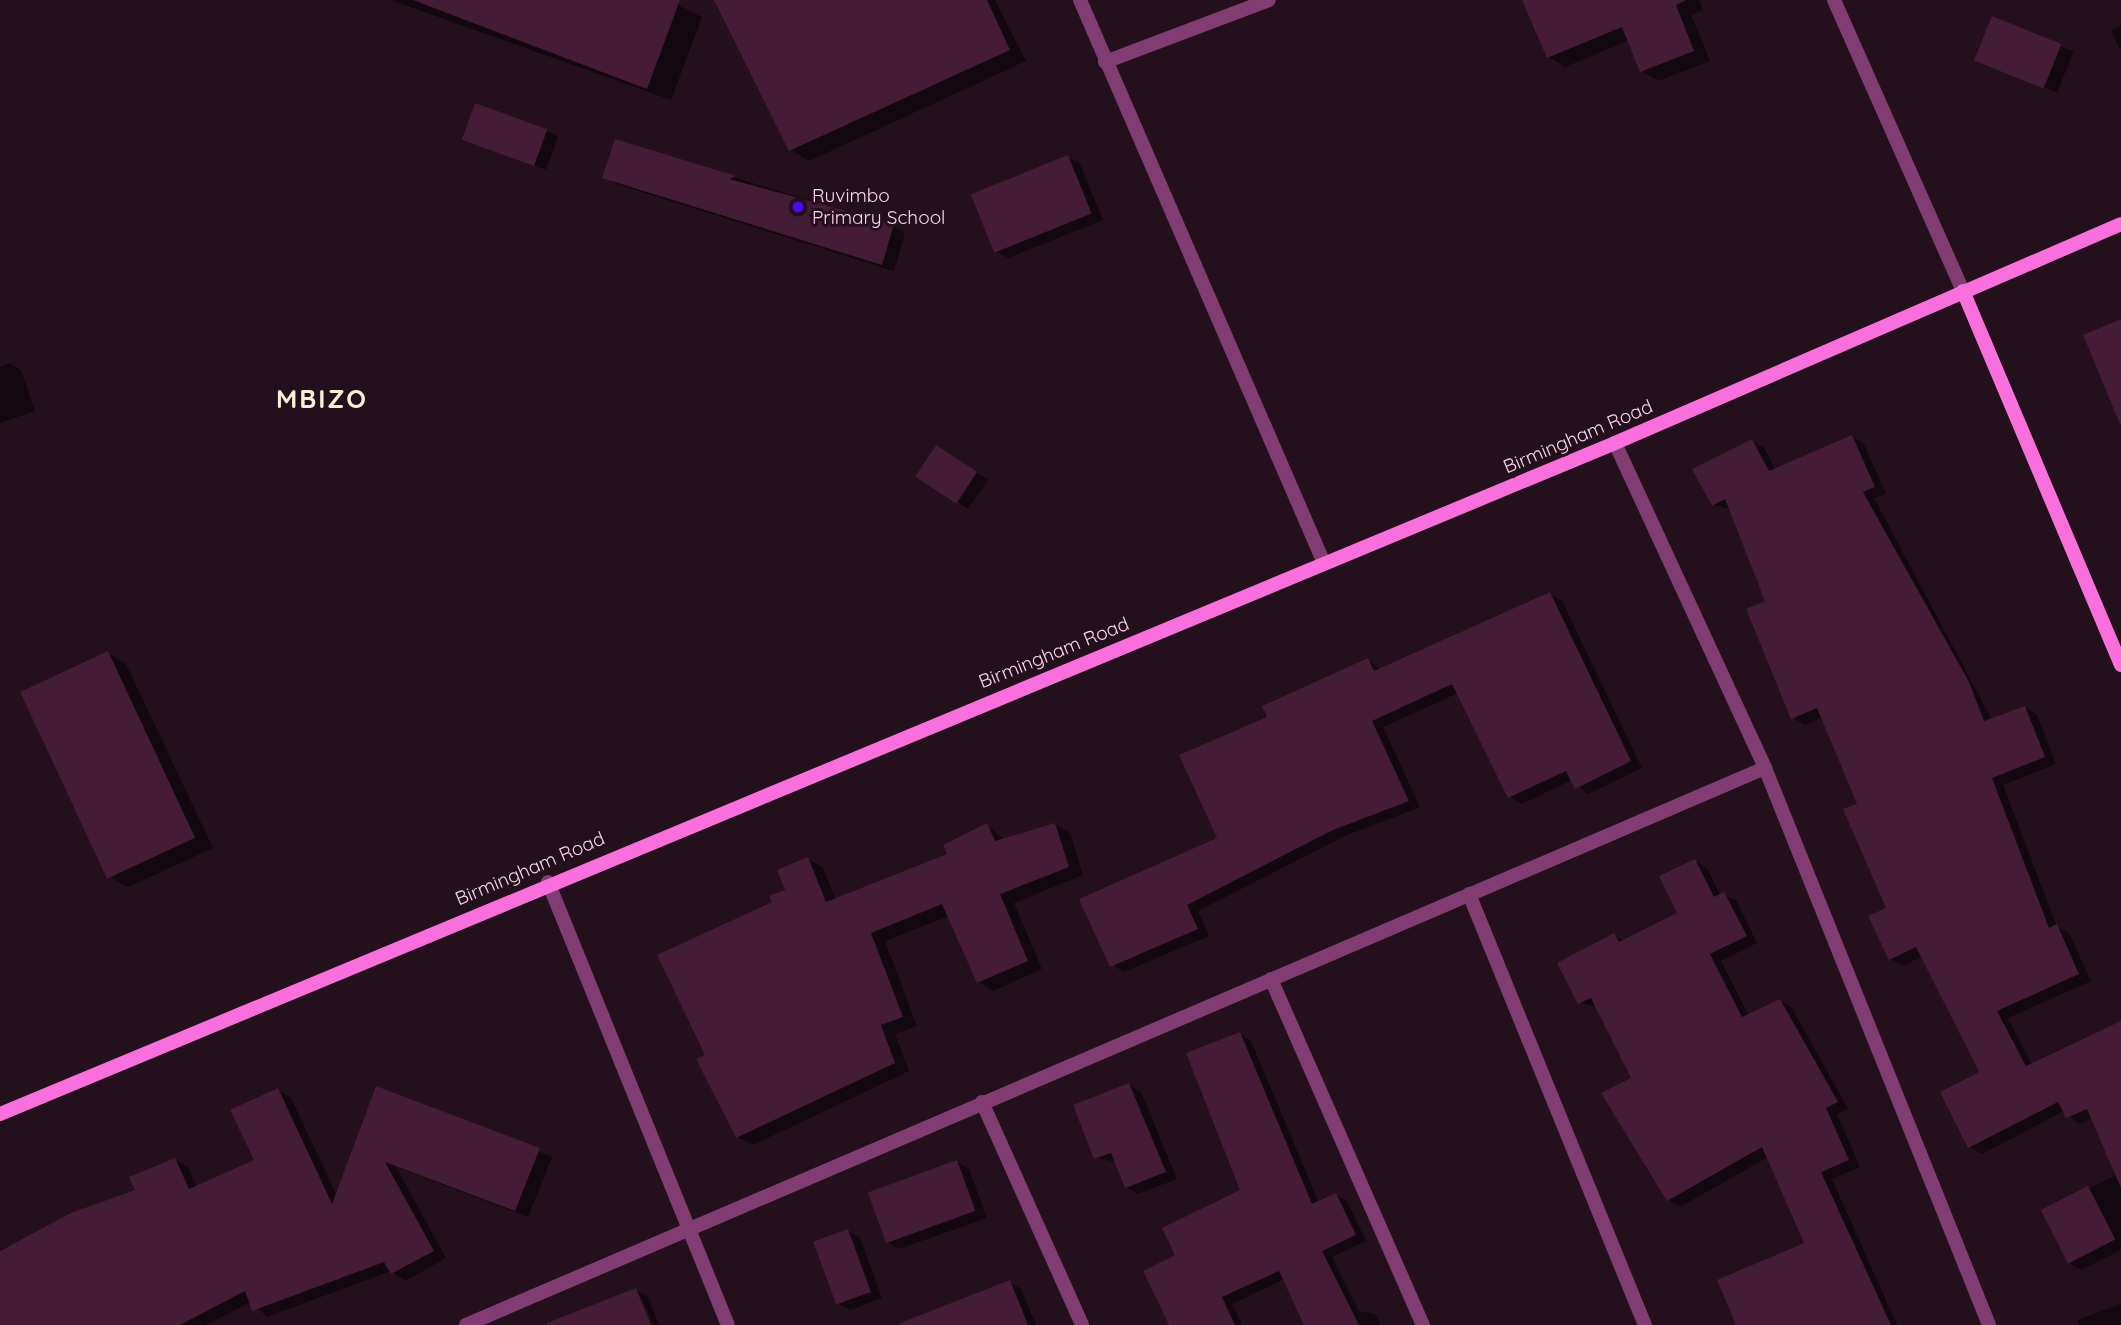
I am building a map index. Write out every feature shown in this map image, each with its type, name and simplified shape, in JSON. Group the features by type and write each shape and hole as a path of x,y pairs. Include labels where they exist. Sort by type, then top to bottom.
{"street":[{"path":"1080,0 1104,62 1324,563"},
{"path":"1104,62 1269,0"},
{"path":"1833,0 1963,291 2121,665"},
{"name":"Birmingham Road","path":"0,1114 548,881 1615,443 2121,224"},
{"path":"1615,443 1765,768 1989,1325"},
{"path":"466,1325 687,1227 1765,768"},
{"path":"548,881 728,1325"},
{"path":"1469,894 1645,1325"},
{"path":"1271,979 1423,1325"},
{"path":"982,1102 1082,1325"}],"building":[{"path":"413,0 680,0 647,89"},
{"path":"714,0 987,0 1010,50 789,151"},
{"path":"1522,0 1686,0 1676,5 1694,51 1640,72 1622,27 1547,58"},
{"path":"1992,16 2062,44 2044,89 1974,61"},
{"path":"475,103 547,129 534,166 462,140"},
{"path":"615,139 736,176 729,179 894,224 882,265 602,178"},
{"path":"1068,155 1092,213 994,253 971,194"},
{"path":"2121,319 2121,424 2120,424 2083,335"},
{"path":"1852,435 1875,487 1863,492 1969,682 1984,721 2025,706 2045,757 1992,778 2049,928 2057,924 2079,974 1997,1011 2026,1066 2121,1021 2121,1188 2087,1109 2066,1118 2058,1102 1968,1148 1940,1092 1979,1072 1916,947 1889,960 1868,916 1886,908 1843,809 1857,804 1817,708 1791,719 1746,609 1765,601 1725,499 1712,506 1692,469 1752,439 1769,471"},
{"path":"936,445 977,472 956,504 915,477"},
{"path":"1550,592 1631,761 1575,789 1566,771 1508,798 1452,684 1372,721 1409,801 1333,830 1187,905 1198,929 1110,967 1079,899 1217,838 1179,755 1267,717 1262,706 1368,658 1374,671"},
{"path":"108,651 195,838 107,879 20,692"},
{"path":"987,823 995,841 1055,823 1069,867 1000,894 1028,961 977,983 942,904 871,933 903,1017 881,1025 895,1063 736,1138 696,1059 705,1055 657,955 772,902 769,896 785,890 777,870 808,857 826,902 947,854 943,845"},
{"path":"1695,859 1714,897 1724,892 1747,936 1710,954 1742,1017 1780,999 1838,1102 1826,1108 1849,1160 1821,1172 1891,1325 1736,1325 1717,1280 1804,1243 1762,1147 1667,1201 1601,1093 1631,1078 1591,998 1578,1004 1557,963 1614,933 1619,942 1677,913 1659,876"},
{"path":"1240,1032 1312,1204 1336,1193 1356,1235 1322,1251 1359,1325 1304,1325 1279,1271 1222,1297 1235,1325 1169,1325 1143,1271 1175,1255 1162,1228 1240,1190 1186,1053"},
{"path":"1129,1083 1166,1172 1125,1188 1111,1153 1094,1159 1073,1105"},
{"path":"376,1086 540,1148 515,1211 385,1162 434,1251 391,1274 384,1262 252,1311 245,1291 180,1325 0,1325 0,1251 71,1213 135,1190 129,1177 175,1158 189,1189 254,1160 230,1110 278,1088 332,1204"},
{"path":"957,1160 975,1211 886,1243 868,1192"},
{"path":"2088,1186 2115,1239 2068,1264 2041,1210"},
{"path":"848,1229 871,1292 836,1305 813,1242"},
{"path":"1010,1280 1028,1325 900,1325 900,1323"},
{"path":"636,1288 651,1325 547,1325 547,1323"}],"place":[{"name":"Ruvimbo Primary School","path":"798,207"}],"district":[{"name":"MBIZO","path":"322,399"}]}
